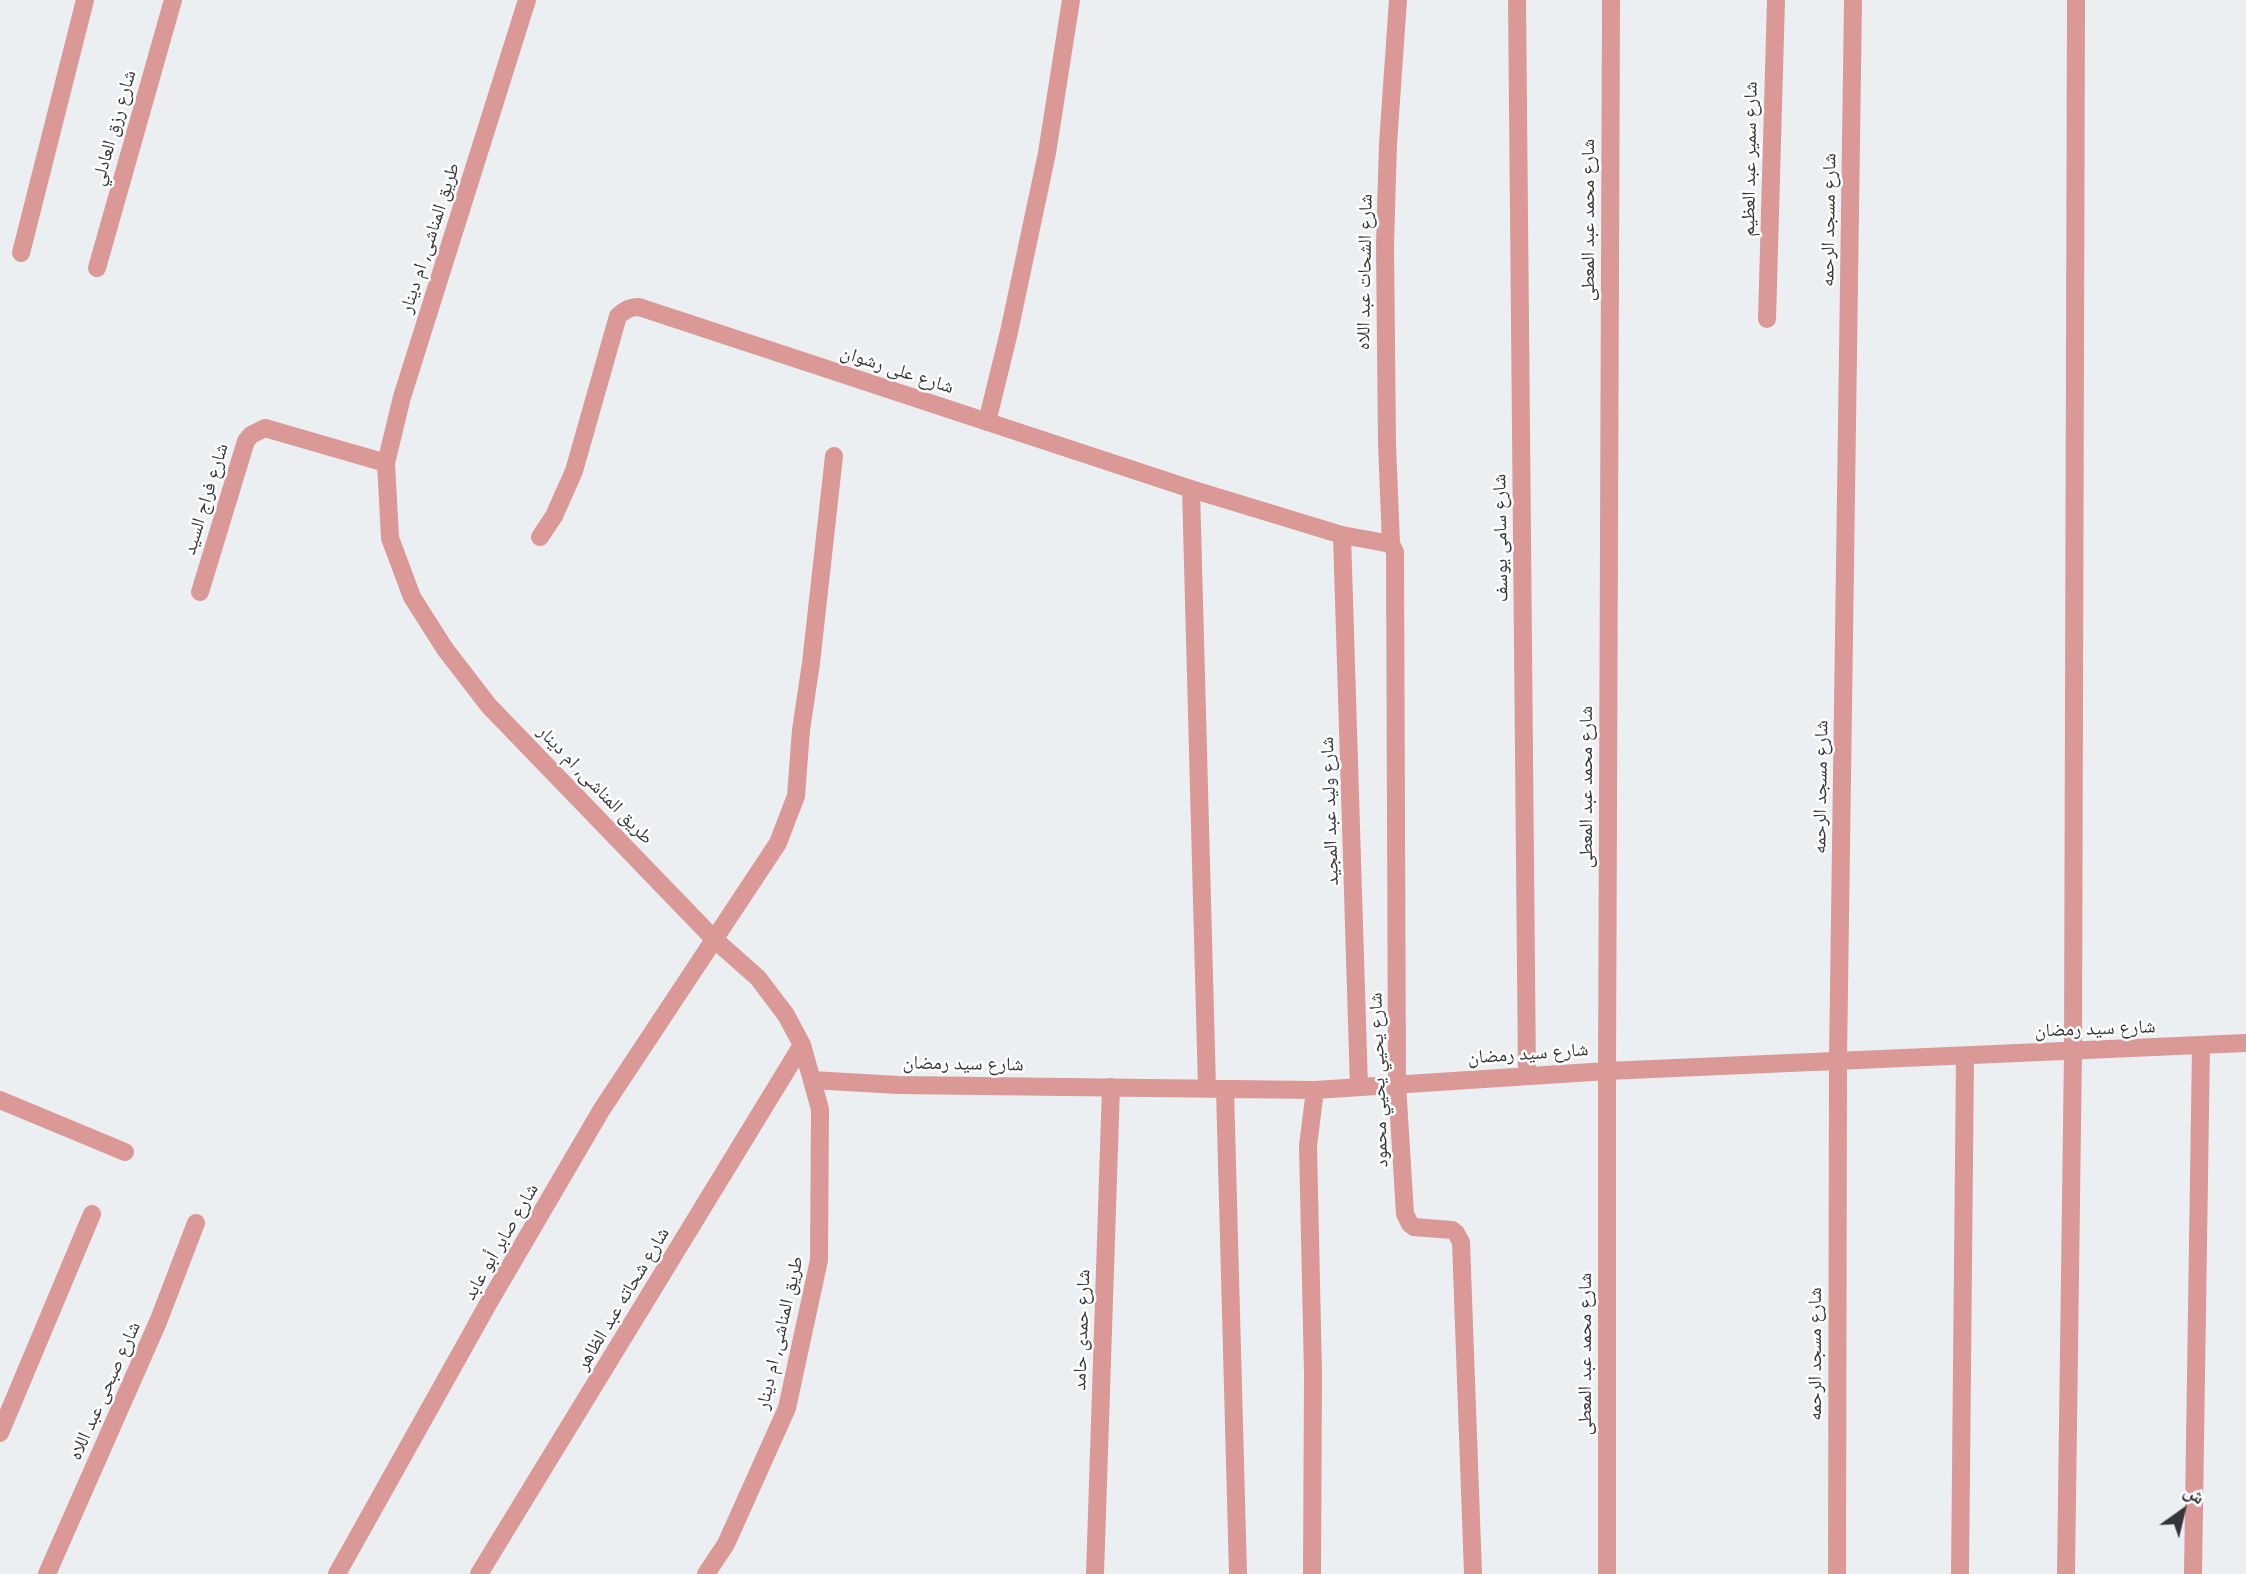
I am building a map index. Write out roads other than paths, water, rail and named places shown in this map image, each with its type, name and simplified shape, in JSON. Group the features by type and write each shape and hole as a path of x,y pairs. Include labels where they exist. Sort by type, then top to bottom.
{"street":[{"path":"21,253 85,0"},
{"name":"شارع رزق العادلي","path":"97,268 173,0"},
{"name":"طريق المناشى, ام دينار","path":"527,0 402,397 386,463 390,538 411,597 445,649 489,706 714,939 758,978 786,1015 802,1045 820,1109 820,1260 787,1408 726,1544 706,1574"},
{"path":"986,422 1009,332 1047,153 1071,0"},
{"name":"شارع الشحات عبد اللاه","path":"1391,544 1386,432 1385,244 1388,144 1398,0"},
{"name":"شارع سامى يوسف","path":"1517,0 1527,1075"},
{"name":"شارع محمد عبد المعطى","path":"1608,1574 1611,0"},
{"name":"شارع سمير عبد العظيم","path":"1767,319 1776,0"},
{"name":"شارع مسجد الرحمه","path":"1837,1574 1838,1059 1853,0"},
{"path":"2066,1574 2073,1051 2076,0"},
{"name":"شارع على رشوان","path":"540,537 554,516 573,471 618,316 625,310 639,307 1191,489 1342,535 1391,544"},
{"name":"شارع فراج السيد","path":"200,592 246,441 251,435 265,428 386,463"},
{"name":"شارع صابر أبو عابد","path":"337,1574 488,1304 602,1109 778,843 796,796 801,730 834,456"},
{"path":"1191,489 1238,1574"},
{"name":"شارع وليد عبد المجيد","path":"1342,535 1359,1087"},
{"name":"شارع يحيي يحيي محمود","path":"1391,544 1395,552 1397,1084 1405,1214 1414,1227 1452,1230 1461,1242 1473,1574"},
{"name":"شارع سيد رمضان","path":"812,1080 898,1085 1315,1090 1527,1075 1838,1059 2246,1043"},
{"name":"شارع شحاته عبد الظاهر","path":"479,1574 802,1045"},
{"path":"2193,1574 2201,1046"},
{"path":"1961,1574 1965,1055"},
{"name":"شارع حمدى حامد","path":"1096,1574 1111,1087"},
{"path":"1311,1574 1313,1374 1308,1146 1315,1090"},
{"path":"0,1100 125,1152"},
{"path":"0,1433 92,1214"},
{"name":"شارع صبحى عبد اللاه","path":"47,1574 158,1322 196,1223"}]}
